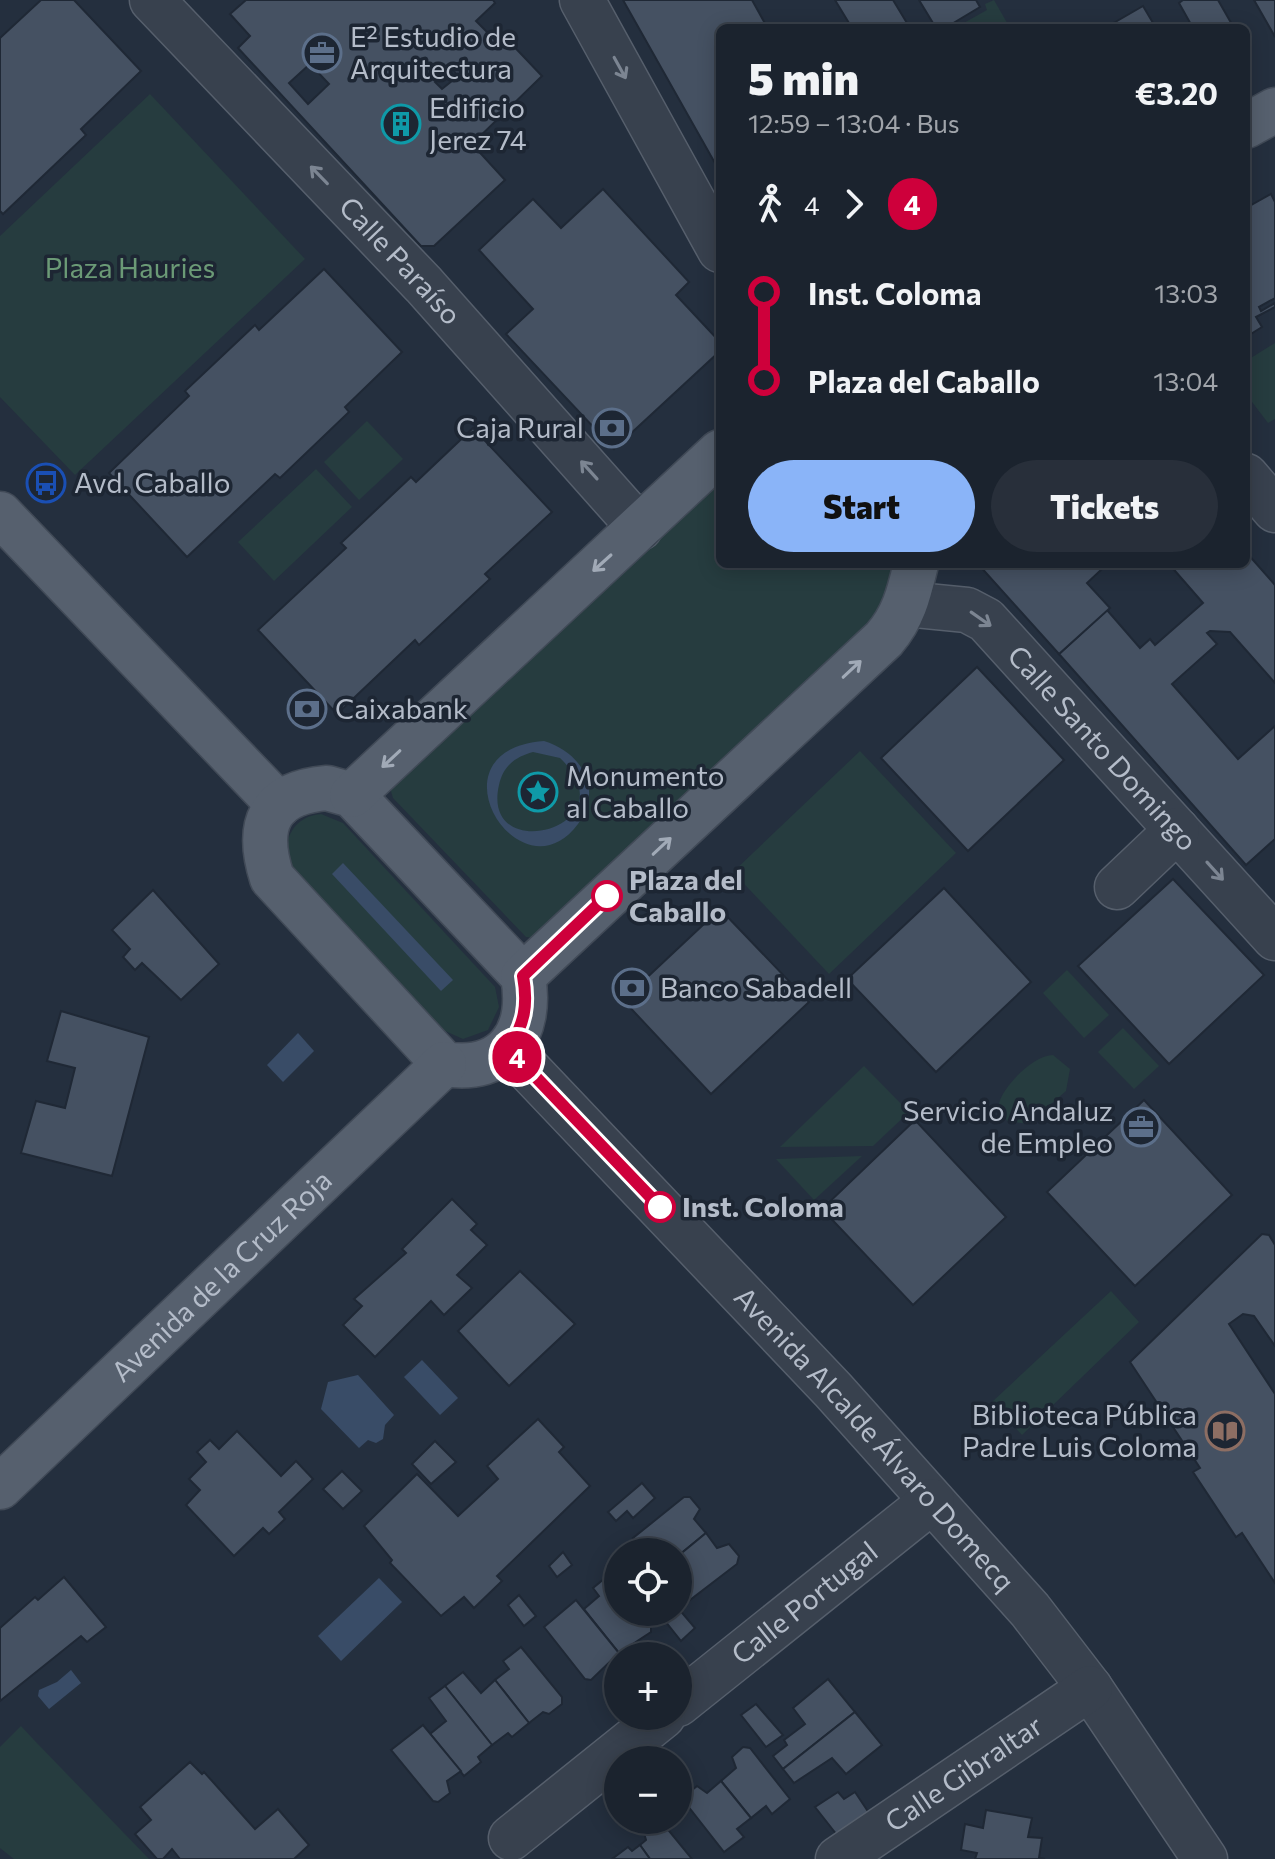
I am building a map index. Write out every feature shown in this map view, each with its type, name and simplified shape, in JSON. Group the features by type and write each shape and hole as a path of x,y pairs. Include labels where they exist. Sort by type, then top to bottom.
{"main road":[{"path":"1250,124 1275,110"},
{"path":"352,795 716,456"},
{"path":"0,514 279,805"},
{"path":"523,976 884,639 898,623 911,584"},
{"path":"327,788 352,795 523,976 526,1013 519,1033 494,1061 476,1065 444,1064 272,878 263,850 264,825 279,805 301,790 327,788"},
{"name":"Avenida de la Cruz Roja","path":"0,1487 444,1064"}],"street":[{"name":"Calle Paraíso","path":"152,0 424,285 640,528"},
{"path":"582,0 716,243"},
{"name":"Calle Santo Domingo","path":"911,584 986,620 1177,830 1269,920"},
{"path":"1117,887 1177,830"},
{"name":"Avenida Alcalde Álvaro Domecq","path":"508,1048 833,1390 1030,1610 1090,1688 1205,1859"},
{"name":"Calle Portugal","path":"692,1693 932,1501"},
{"name":"Calle Gibraltar","path":"838,1859 1090,1688"},
{"path":"511,1838 646,1730"}],"green space":[{"path":"994,0 1008,24 962,24 987,10 985,4"},
{"name":"Plaza Hauries","path":"150,94 305,259 75,475 0,397 0,236"},
{"path":"1275,343 1275,419 1268,423 1250,399 1250,359"},
{"path":"367,421 403,459 359,500 324,462"},
{"path":"316,469 352,507 274,581 238,542"},
{"name":"Plaza del Caballo","path":"716,482 716,568 896,568 875,621 536,938 526,937 393,798 390,788"},
{"path":"860,751 956,853 829,974 733,872"},
{"path":"321,814 343,823 495,987 499,1007 488,1030 463,1039 443,1030 293,870 287,851 290,833 302,820"},
{"path":"1067,970 1109,1015 1084,1038 1043,993"},
{"path":"1123,1028 1159,1066 1134,1089 1098,1052"},
{"path":"1053,1055 1070,1069 1066,1091 1028,1124 1007,1121 999,1103 1007,1088 1029,1065"},
{"path":"864,1066 909,1112 873,1146 780,1147"},
{"path":"862,1156 814,1200 776,1159"},
{"path":"1111,1291 1139,1322 1022,1435 992,1402"},
{"path":"21,1726 149,1859 14,1859 0,1848 0,1747"}],"water":[{"path":"544,741 569,754 585,774 589,798 586,811 578,824 555,843 531,845 510,834 495,815 487,792 491,769 509,750","holes":["533,752 560,758 578,782 579,803 568,819 550,828 529,831 511,826 499,810 499,785 507,768 515,760"]},
{"path":"343,863 453,980 441,991 332,874"},
{"path":"298,1033 314,1051 283,1082 267,1065"},
{"path":"422,1360 458,1398 440,1415 404,1377"},
{"path":"358,1375 394,1415 385,1425 383,1439 376,1443 368,1440 359,1448 321,1409 328,1382"},
{"path":"379,1578 402,1602 341,1661 318,1636"},
{"path":"71,1670 81,1683 49,1709 38,1696 39,1690 57,1682"}],"building":[{"path":"41,0 74,0 141,71 81,129 86,135 3,214 0,211 0,38"},
{"name":"Edificio Jerez 74","path":"246,0 493,0 495,3 476,21 496,41 502,34 542,76 472,144 505,180 434,246 421,246 238,48 250,36 230,14","holes":["310,64 329,84 308,104 289,83","451,67 458,76 442,89 435,82"]},
{"path":"623,0 752,0 765,24 716,24 716,165"},
{"path":"835,0 893,0 908,24 850,24"},
{"path":"919,0 976,0 980,7 952,24 934,24"},
{"path":"1183,0 1218,0 1232,24 1191,24 1179,3"},
{"path":"1254,0 1275,0 1275,37 1274,35"},
{"path":"1143,6 1154,24 1112,24"},
{"path":"603,189 689,282 676,295 716,338 716,355 614,449 506,334 533,309 479,250 533,199 561,228"},
{"path":"1271,194 1275,202 1275,298 1259,307 1261,311 1275,303 1275,307 1256,317 1262,327 1250,334 1250,206"},
{"path":"324,269 402,352 345,407 349,412 280,478 275,474 187,557 109,473 189,396 185,391 255,325 259,330"},
{"path":"473,428 552,512 485,574 490,579 419,645 415,640 337,714 258,630 346,548 341,543 411,477 416,482"},
{"path":"1250,557 1275,585 1275,683 1230,632 1210,631 1207,633 1217,644 1172,684 1238,759 1275,726 1275,839 1246,865 1059,654 1107,610 1140,648 1150,639 1155,645 1203,603 1172,568 1250,568"},
{"path":"982,568 1108,568 1102,569 1087,583 1110,608 1059,654"},
{"path":"977,667 1064,760 968,851 881,758"},
{"path":"1173,879 1264,975 1169,1064 1078,966"},
{"path":"944,888 1031,982 936,1072 847,979"},
{"path":"153,890 219,964 181,1000 142,963 135,970 123,957 130,949 112,930"},
{"path":"720,909 809,1002 711,1094 623,1000"},
{"path":"61,1011 149,1037 112,1176 21,1153 36,1101 65,1108 75,1068 47,1061"},
{"path":"1144,1100 1232,1195 1135,1286 1047,1192"},
{"path":"915,1120 1006,1217 913,1305 822,1209"},
{"path":"452,1199 477,1224 471,1230 487,1245 457,1275 472,1288 444,1315 431,1301 375,1357 343,1325 362,1306 354,1299 406,1253 402,1249"},
{"name":"Biblioteca Pública Padre Luis Coloma","path":"1262,1234 1269,1235 1275,1245 1275,1346 1254,1316 1243,1314 1229,1324 1275,1394 1275,1583 1242,1533 1236,1537 1193,1472 1200,1468 1130,1362"},
{"path":"520,1271 575,1324 509,1386 458,1331"},
{"path":"538,1419 564,1447 559,1452 590,1486 497,1576 502,1581 474,1608 464,1597 441,1616 390,1563 392,1560 364,1526 417,1474 458,1516 498,1479 487,1466"},
{"path":"237,1431 281,1476 296,1461 313,1479 279,1512 285,1519 269,1534 263,1528 234,1556 186,1505 200,1490 189,1479 206,1462 197,1452 210,1440 219,1449"},
{"path":"435,1441 456,1462 431,1484 412,1464"},
{"path":"342,1471 362,1491 343,1509 323,1489"},
{"path":"642,1483 655,1498 633,1518 627,1511 616,1521 608,1512"},
{"path":"684,1497 690,1497 700,1509 694,1519 706,1533 692,1544 692,1538 633,1538"},
{"path":"706,1533 717,1548 729,1544 739,1556 737,1564 692,1598 692,1544"},
{"path":"563,1552 572,1565 557,1577 549,1566"},
{"path":"64,1577 106,1627 87,1642 81,1636 0,1701 0,1628 35,1597 38,1600"},
{"path":"604,1579 604,1626 651,1626 651,1632 636,1642 610,1642 584,1609 599,1596 593,1588"},
{"path":"519,1595 536,1616 524,1626 508,1605"},
{"path":"576,1600 610,1642 604,1642 604,1667 591,1680 585,1679 544,1627"},
{"path":"692,1624 695,1628 681,1641 669,1626"},
{"path":"521,1647 562,1697 562,1704 549,1714 543,1712 529,1723 495,1680 509,1669 503,1661"},
{"path":"463,1672 481,1693 495,1680 529,1723 512,1737 508,1733 492,1745 445,1686"},
{"path":"828,1679 855,1712 783,1769 773,1756 787,1745 784,1740 805,1724 793,1708"},
{"path":"445,1686 492,1745 478,1757 481,1762 464,1776 430,1734 446,1721 429,1698"},
{"path":"756,1704 783,1735 766,1747 741,1715"},
{"path":"855,1712 882,1745 846,1774 832,1758 794,1783 783,1769"},
{"path":"423,1725 461,1771 447,1781 450,1793 438,1802 433,1801 391,1750"},
{"path":"743,1747 750,1748 790,1799 772,1814 766,1806 751,1818 721,1781 736,1768 732,1757"},
{"path":"190,1762 202,1774 204,1772 255,1829 278,1809 309,1845 294,1859 180,1859 172,1849 163,1859 157,1859 135,1834 151,1820 140,1807"},
{"path":"721,1781 751,1818 737,1829 744,1837 724,1852 692,1811 692,1790 697,1786 707,1793"},
{"path":"838,1792 844,1799 855,1792 869,1813 837,1835 815,1807"},
{"path":"986,1810 1032,1818 1028,1837 1042,1838 1039,1858 1045,1859 975,1859 977,1853 961,1850 965,1824 983,1828"},
{"path":"644,1834 672,1834 692,1859 650,1859 640,1845 646,1840"},
{"path":"640,1845 650,1859 612,1859 628,1847 632,1851"}],"bus line":[{"name":"4","path":"607,896 523,976 526,1013 519,1033 508,1048 660,1207"}],"place":[{"name":"E² Estudio de Arquitectura","path":"322,53"},
{"name":"Edificio Jerez 74","path":"401,124"},
{"name":"Caja Rural","path":"612,428"},
{"name":"Avd. Caballo","path":"46,483"},
{"name":"Caixabank","path":"307,709"},
{"name":"Monumento al Caballo","path":"538,792"},
{"name":"Plaza del Caballo","path":"607,896"},
{"name":"Banco Sabadell","path":"632,988"},
{"name":"Servicio Andaluz de Empleo","path":"1141,1127"},
{"name":"Inst. Coloma","path":"660,1207"},
{"name":"Biblioteca Pública Padre Luis Coloma","path":"1225,1431"}]}
